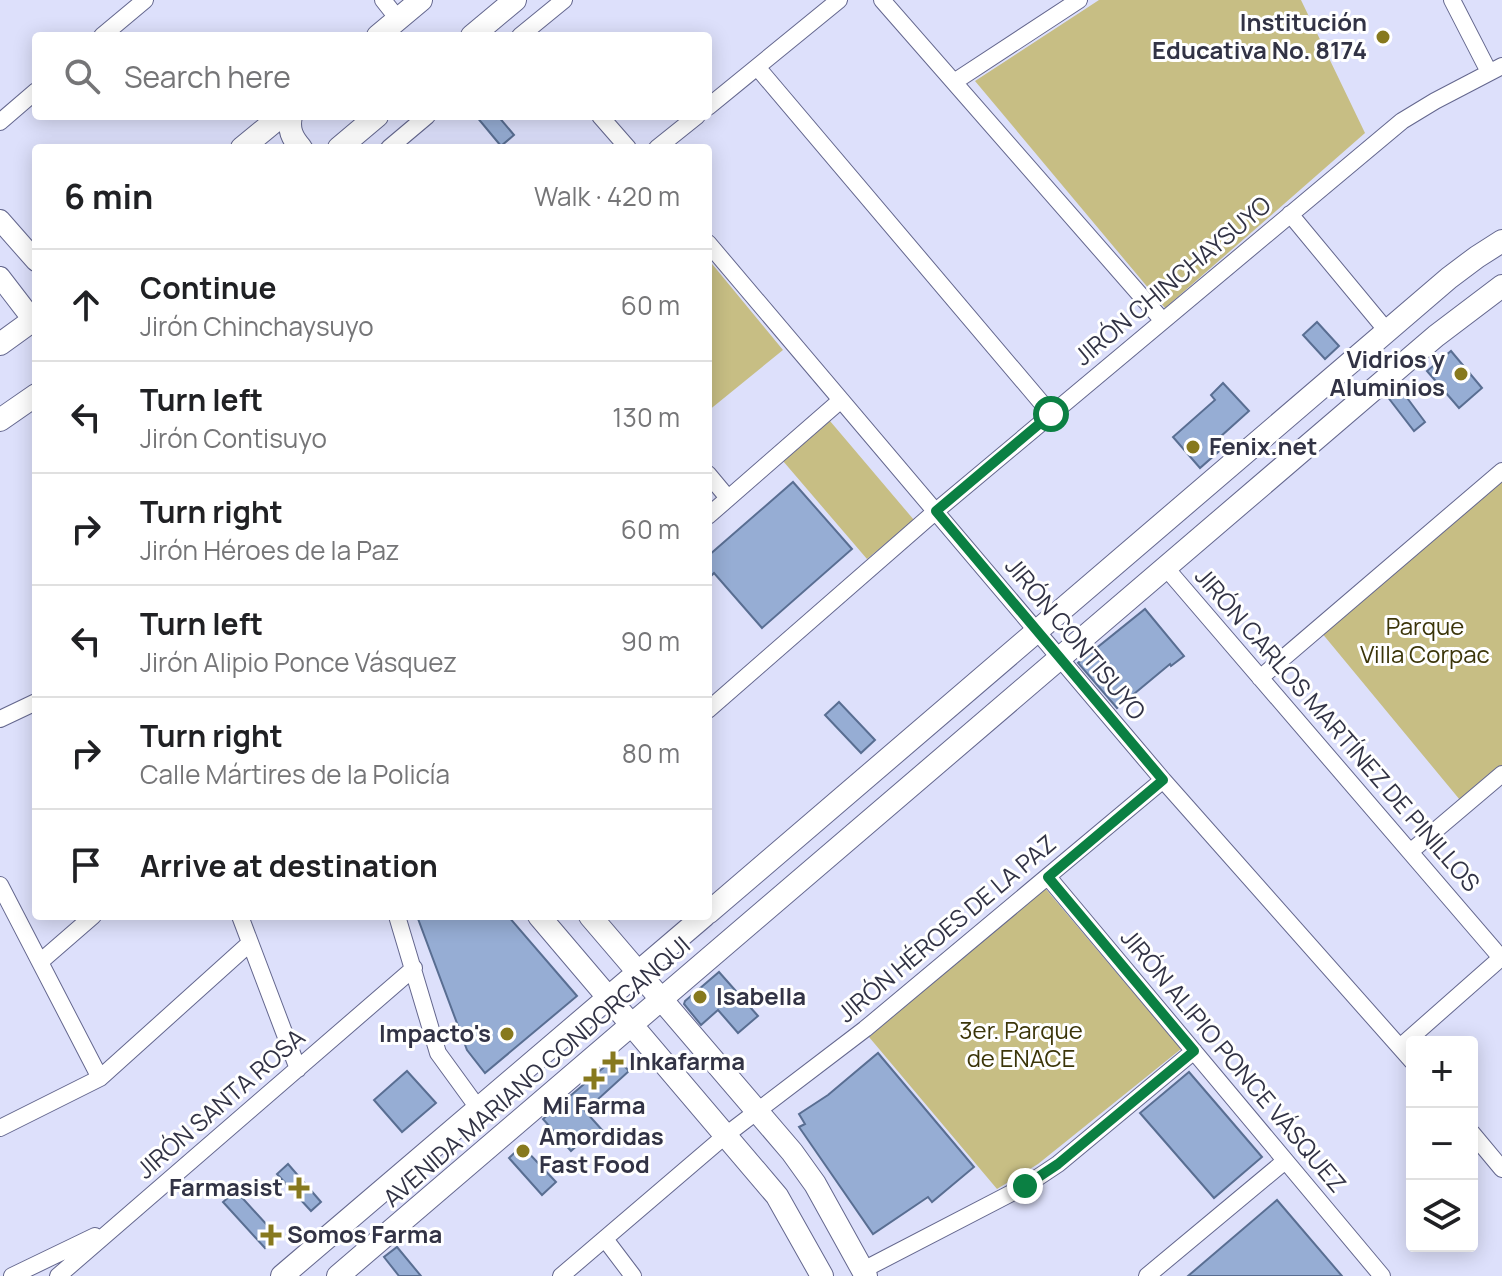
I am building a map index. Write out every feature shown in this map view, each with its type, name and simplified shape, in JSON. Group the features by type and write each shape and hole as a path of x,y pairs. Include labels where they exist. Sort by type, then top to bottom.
{"main road":[{"path":"383,32 421,0"},
{"path":"477,32 511,4"},
{"path":"247,144 276,120"},
{"path":"291,120 290,132 297,144"},
{"path":"344,144 372,120"},
{"name":"AVENIDA MARIANO CONDORCANQUI","path":"712,909 1449,278 1502,241"},
{"name":"AVENIDA MARIANO CONDORCANQUI","path":"338,1276 1436,336 1502,286"},
{"path":"0,344 32,323"},
{"path":"0,420 32,398"},
{"path":"542,920 777,1196 822,1276"},
{"path":"593,920 804,1167 864,1273"},
{"name":"AVENIDA MARIANO CONDORCANQUI","path":"282,1276 699,920"}],"street":[{"path":"107,32 145,0"},
{"path":"383,0 398,19"},
{"path":"528,32 564,0"},
{"path":"712,104 839,0"},
{"path":"882,0 1163,321"},
{"path":"954,82 1079,0"},
{"path":"1452,0 1496,69"},
{"path":"511,4 525,32"},
{"path":"757,67 1051,414"},
{"name":"JIRÓN CHINCHAYSUYO","path":"712,707 936,511 1402,121 1496,69"},
{"path":"0,122 32,94"},
{"path":"394,144 422,120"},
{"path":"604,120 624,144"},
{"path":"662,144 692,120"},
{"path":"1290,214 1387,331"},
{"path":"0,220 32,256"},
{"name":"JIRÓN CONTISUYO","path":"712,248 1163,780 1406,1054"},
{"path":"0,277 32,317"},
{"path":"712,512 841,400"},
{"path":"1260,678 1502,471"},
{"path":"712,479 728,498"},
{"name":"JIRÓN CARLOS MARTÍNEZ DE PINILLOS","path":"1166,568 1502,958"},
{"path":"0,719 32,704"},
{"path":"1410,852 1502,774"},
{"name":"JIRÓN HÉROES DE LA PAZ","path":"561,1276 726,1135 865,1029 1163,780"},
{"name":"JIRÓN ALIPIO PONCE VÁSQUEZ","path":"1048,877 1382,1276"},
{"path":"0,885 100,1078"},
{"path":"40,962 88,920"},
{"path":"241,920 298,1069"},
{"path":"398,920 438,1053 478,1108"},
{"path":"0,1128 100,1078 250,943"},
{"path":"1400,1047 1502,958"},
{"name":"JIRÓN SANTA ROSA","path":"58,1276 414,968"},
{"path":"864,1273 1025,1186 1058,1164 1194,1051"},
{"path":"1478,1140 1502,1169"},
{"path":"1147,1276 1285,1161"},
{"path":"12,1276 118,1225"},
{"path":"605,1239 633,1276"}],"green space":[{"path":"1099,0 1301,0 1365,133 1165,308 975,81"},
{"path":"712,264 783,350 712,408"},
{"path":"830,421 914,520 867,559 783,461"},
{"name":"Parque Villa Corpac","path":"1502,480 1502,765 1460,800 1321,632"},
{"name":"3er. Parque de ENACE","path":"1045,888 1181,1049 1038,1164 997,1189 869,1037"}],"building":[{"path":"479,120 501,120 514,135 499,144"},
{"path":"1317,322 1339,346 1325,359 1303,335"},
{"path":"1451,351 1482,388 1459,408 1427,371"},
{"path":"1223,383 1249,411 1219,438 1225,446 1200,468 1173,437 1215,400 1211,395"},
{"path":"1399,387 1425,422 1414,431 1387,396"},
{"path":"793,482 852,549 762,628 714,573 712,575 712,553"},
{"path":"1145,609 1184,656 1117,708 1078,663"},
{"path":"839,702 875,740 861,753 825,715"},
{"path":"418,920 511,920 577,996 485,1073 467,1050"},
{"path":"719,972 758,1016 738,1033 718,1010 701,1025 684,1004"},
{"path":"878,1053 974,1167 932,1202 928,1197 873,1234 799,1127 805,1124 799,1114 828,1095"},
{"path":"616,1057 629,1071 585,1111 603,1131 588,1145 583,1140 571,1151 543,1119"},
{"path":"407,1071 436,1103 402,1132 374,1100"},
{"path":"1189,1072 1262,1157 1214,1198 1140,1113"},
{"path":"522,1146 556,1182 542,1195 509,1158"},
{"name":"Farmasist","path":"288,1164 321,1202 311,1211 277,1174"},
{"path":"236,1191 278,1237 265,1248 223,1202"},
{"path":"1277,1200 1342,1276 1188,1276"},
{"path":"397,1247 421,1276 399,1276 384,1257"}],"place":[{"name":"Institución Educativa No. 8174","path":"1383,37"},
{"name":"Vidrios y Aluminios","path":"1461,374"},
{"name":"Fenix.net","path":"1193,447"},
{"name":"Isabella","path":"700,997"},
{"name":"Impacto's","path":"507,1034"},
{"name":"Inkafarma","path":"613,1062"},
{"name":"Mi Farma","path":"594,1079"},
{"name":"Amordidas Fast Food","path":"523,1151"},
{"name":"Farmasist","path":"299,1188"},
{"name":"Somos Farma","path":"271,1235"}],"route":[{"path":"1025,1186 1058,1164 1194,1051 1048,877 1163,780 936,511 1051,414"}]}
